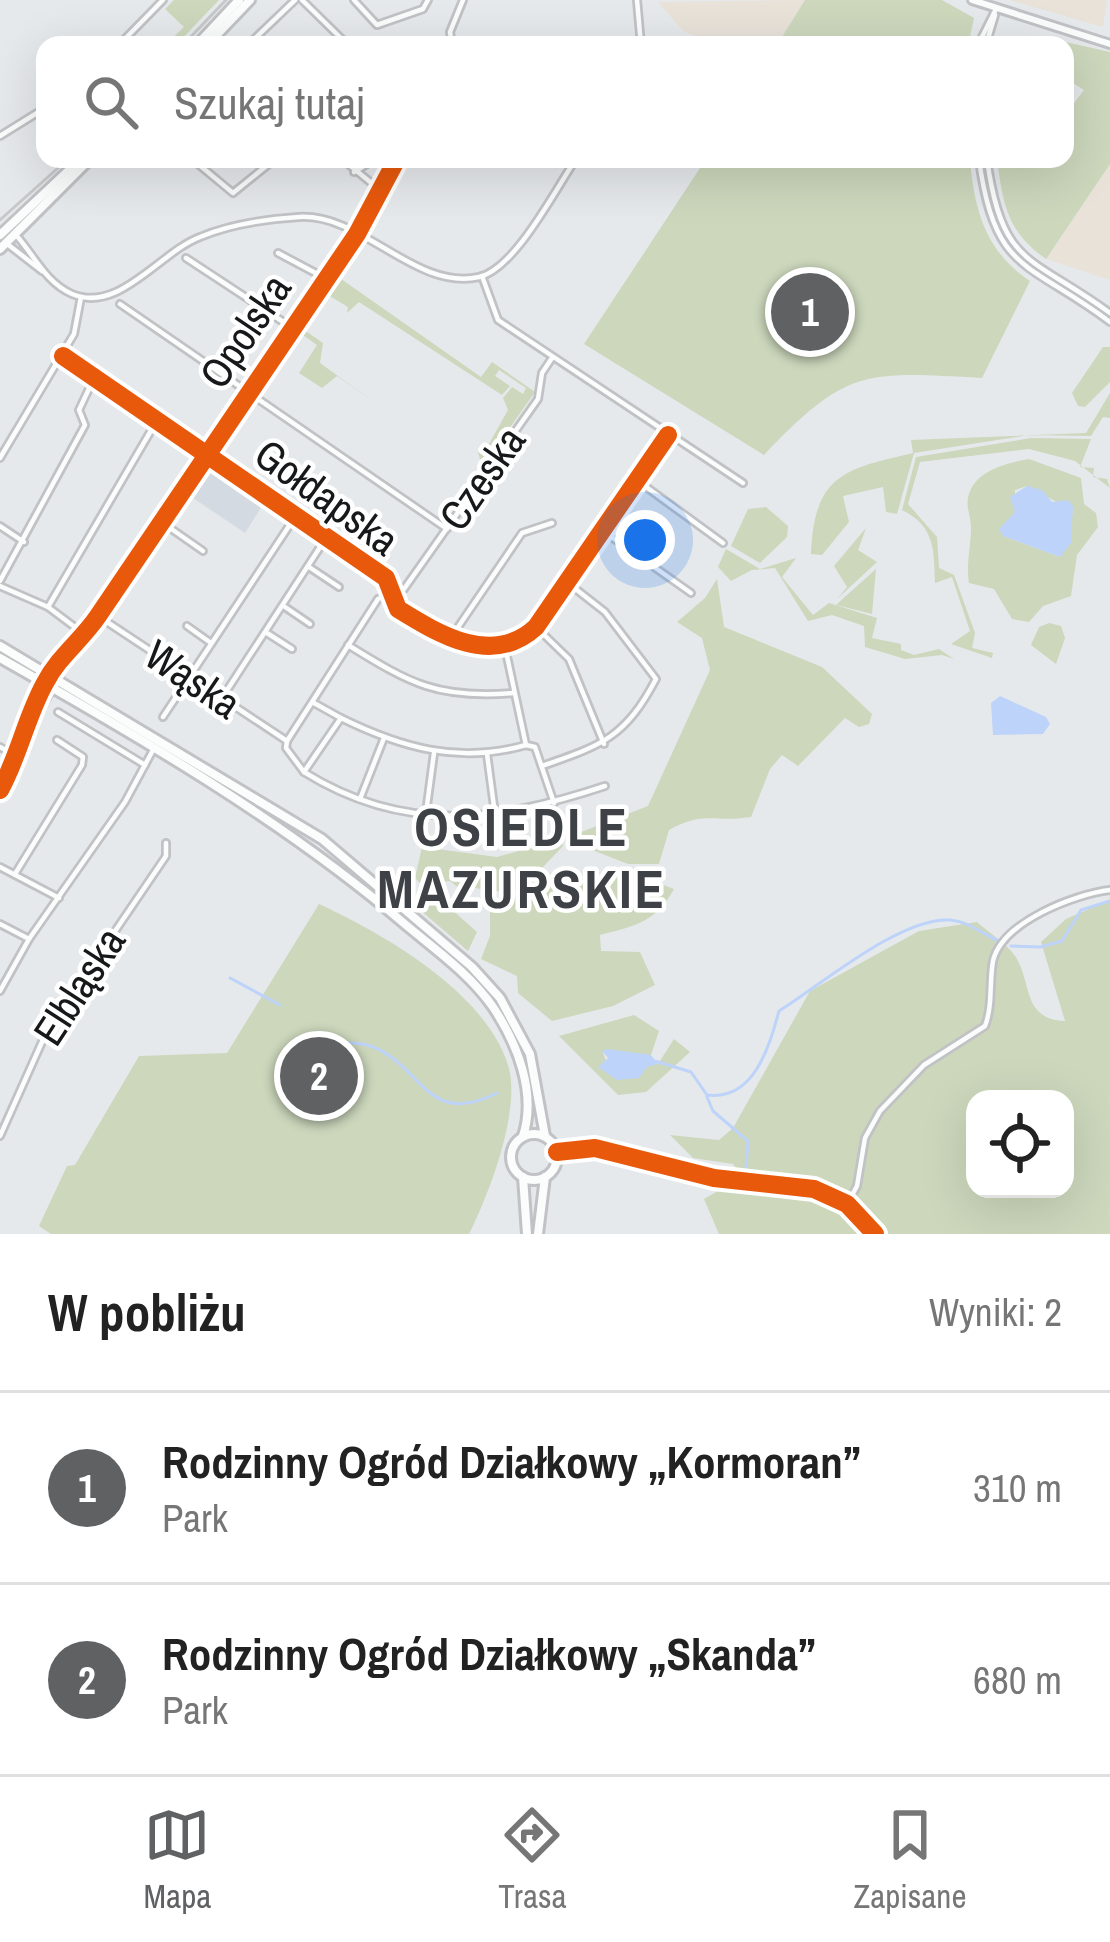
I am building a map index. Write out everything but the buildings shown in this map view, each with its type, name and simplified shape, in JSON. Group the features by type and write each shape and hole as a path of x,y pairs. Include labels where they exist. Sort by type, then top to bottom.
{"main road":[{"path":"205,36 239,0"},
{"path":"216,36 250,0"},
{"path":"4,235 72,168"},
{"path":"4,235 80,168"},
{"path":"0,646 153,750 322,839 472,967 500,998 530,1054 545,1136 557,1152 556,1165 545,1178 538,1234"},
{"path":"0,658 51,682 272,814 490,1003 518,1055 525,1083 523,1136 511,1157 523,1177 527,1234"},
{"path":"523,1136 545,1136"},
{"path":"523,1177 545,1178"}],"street":[{"path":"128,36 164,0"},
{"path":"258,36 299,0 338,36"},
{"path":"354,0 377,25 413,14 428,0"},
{"path":"448,36 463,0"},
{"path":"637,0 640,36"},
{"path":"972,0 1110,44"},
{"path":"986,36 996,9"},
{"path":"450,32 451,36"},
{"path":"0,136 36,114"},
{"path":"203,168 232,193 264,168"},
{"path":"351,168 380,190 393,168"},
{"path":"354,172 360,168"},
{"path":"4,235 42,271 81,297 114,293 190,242 214,232 305,217 356,233 434,271 482,276 508,260 569,168"},
{"path":"984,168 988,215 1003,245 1019,264 1110,322"},
{"path":"985,168 994,212 1010,243 1110,313"},
{"name":"Opolska","path":"0,790 51,682 356,233 380,190"},
{"path":"4,235 42,271"},
{"path":"278,253 325,278"},
{"path":"185,258 291,327"},
{"path":"482,276 498,320 743,483"},
{"path":"0,458 63,356 74,334 81,297"},
{"path":"120,304 447,529"},
{"name":"Gołdapska","path":"63,356 386,578 398,608 451,638 505,647"},
{"name":"Czeska","path":"287,742 378,599 404,589 538,399 542,374 552,358"},
{"path":"84,634 48,607 0,584 86,425 79,410 94,378"},
{"path":"48,607 156,422"},
{"path":"526,746 505,647 536,627 668,436"},
{"path":"638,481 723,543"},
{"path":"163,717 295,517"},
{"path":"160,521 203,550"},
{"path":"451,638 522,533 552,523"},
{"path":"0,526 25,542"},
{"path":"603,531 691,593"},
{"path":"222,698 326,538"},
{"path":"308,566 339,587"},
{"path":"542,766 604,745 624,730 656,679 605,612 567,582"},
{"path":"283,606 310,624"},
{"name":"Wąska","path":"98,616 287,742"},
{"path":"187,626 211,644"},
{"path":"536,627 569,658 604,745"},
{"path":"265,632 292,649"},
{"path":"348,645 426,690 456,696 513,693"},
{"path":"249,658 259,665"},
{"path":"312,701 384,738 434,753 487,754 535,747 554,802"},
{"path":"58,712 145,765"},
{"path":"304,772 341,718"},
{"path":"360,799 384,738"},
{"path":"15,874 82,765 83,757 57,740"},
{"path":"287,742 286,748 304,772 360,799 426,815 495,816 605,786"},
{"path":"0,747 18,757"},
{"path":"0,990 153,750"},
{"path":"426,815 434,753"},
{"path":"487,754 495,816"},
{"name":"Elbląska","path":"0,1136 46,1033 166,856 166,843"},
{"path":"0,867 59,898"},
{"path":"847,1204 857,1186 865,1138 880,1111 924,1065 985,1027 992,965 1006,937 1071,900 1110,890"},
{"path":"0,924 29,939"},
{"path":"557,1152 595,1148 714,1178 814,1190 847,1204 875,1234"}],"shaded area":[{"path":"805,0 783,36 696,36 683,31 658,2"},
{"path":"1009,0 1107,0 1103,27"},
{"path":"1110,164 1110,280 1046,259"},
{"path":"211,465 225,474 222,479 264,503 245,533 187,494"}],"green space":[{"path":"174,0 219,0 185,36 174,36 184,27 165,9"},
{"path":"805,0 942,0 974,18 970,36 783,36"},
{"path":"1074,44 1110,52 1110,164 1046,259 1023,238 1009,216 998,168 1074,168 1074,103 1084,90 1074,84"},
{"path":"700,168 971,168 985,228 1003,257 1030,281 982,378 910,375 861,381 817,405 764,455 584,344"},
{"path":"334,274 481,377 492,362 535,392 482,467 478,452 485,451 508,410 503,398 512,387 523,394 526,388 499,370 495,376 510,386 502,395 359,302 347,313 348,307 328,295 309,316"},
{"path":"300,327 323,343 320,363 378,405 337,376 322,388 299,373 317,345 297,331"},
{"path":"1103,347 1110,347 1110,382 1085,407 1078,406 1072,393"},
{"path":"1110,393 1110,418 1103,417 1091,436 1034,435 1086,433"},
{"path":"1027,435 914,453 897,514 886,512 883,487 843,496 849,522 822,555 811,554 819,507 838,479 852,471 913,453 911,440"},
{"path":"1031,438 1091,439 1081,465 1029,449 920,462 908,504 937,537 939,568 954,575 975,633 972,648 993,653 992,658 951,644 970,631 952,577 935,583 927,531 902,510 916,457"},
{"path":"1029,459 1081,478 1084,504 1096,513 1098,527 1077,555 1071,596 1043,606 1029,622 1012,619 994,589 969,583 968,501 976,481 992,470","holes":["1027,486 1073,511 1060,557 1003,536 1015,512 1015,490"]},
{"path":"766,507 788,526 787,537 760,563 731,546 748,509"},
{"path":"866,528 858,550 877,562 837,599 847,587 834,566"},
{"path":"726,549 760,569 796,558 782,577 813,615 829,603 877,618 872,638 901,644 901,650 914,655 939,649 954,659 942,655 905,659 865,647 864,626 832,615 808,621 775,568 752,570 731,581 718,567"},
{"path":"876,569 872,614 836,605"},
{"path":"717,579 724,627 822,667 872,714 869,724 859,727 845,718 798,766 782,755 770,769 751,817 701,819 669,830 659,864 628,864 572,842 571,836 648,806 710,670 702,638 677,622 705,598"},
{"path":"1061,626 1065,638 1056,664 1031,645 1039,627"},
{"path":"561,839 563,846 542,868 545,874 520,889 471,887 465,893 450,881 421,884 415,878 422,847 497,857"},
{"path":"627,871 674,889 660,909 643,921 600,935 601,951 640,952 655,985 613,1006 552,1021 518,993 517,976 481,959 490,936 490,906 551,884"},
{"path":"429,897 441,900 477,932 468,951 419,909 416,904"},
{"path":"1110,900 1110,1234 719,1234 704,1199 718,1191 755,1192 733,1164 693,1158 670,1135 719,1140 733,1128 810,991 919,931 977,922 1015,956 1041,1014 1065,1021 1041,942 1066,919"},
{"path":"319,904 429,968 478,1013 496,1038 508,1065 511,1104 494,1175 469,1234 51,1234 39,1226 67,1166 75,1165 139,1056 227,1053"},
{"path":"634,1015 659,1031 651,1055 603,1052 606,1061 658,1064 674,1039 690,1052 646,1092 618,1095 559,1036"}],"water":[{"path":"1027,486 1042,490 1052,502 1068,500 1073,506 1071,543 1060,557 1003,536 999,529 1015,512 1010,497"},
{"path":"1000,696 1046,717 1050,724 1043,734 993,735 991,703"},
{"path":"602,1051 651,1055 658,1064 647,1067 639,1078 617,1080 598,1067 608,1058"}],"waterway":[{"path":"1011,946 1040,947 1062,941 1081,910 1110,901"},
{"path":"655,1061 691,1072 707,1095 723,1095 748,1081 757,1069 779,1011 885,941 908,929 950,920 1001,942"},
{"path":"230,978 280,1005"},
{"path":"293,1050 367,1045 400,1064 438,1098 473,1102 497,1093"},
{"path":"707,1097 713,1111 748,1141 746,1167"}],"tram line":[{"path":"192,36 226,0"},
{"path":"0,220 58,168"}],"cycle path":[{"path":"0,790 51,673 98,616 357,234 392,168"},
{"path":"63,356 386,578 398,609 449,637 485,646 519,639 536,627 668,435"},
{"path":"557,1152 595,1148 714,1178 814,1189 847,1204 875,1234"}],"place":[{"name":"Rodzinny Ogród Działkowy „Kormoran”","path":"810,312"},
{"name":"Rodzinny Ogród Działkowy „Skanda”","path":"319,1076"}],"district":[{"name":"OSIEDLE MAZURSKIE","path":"522,857"}]}
